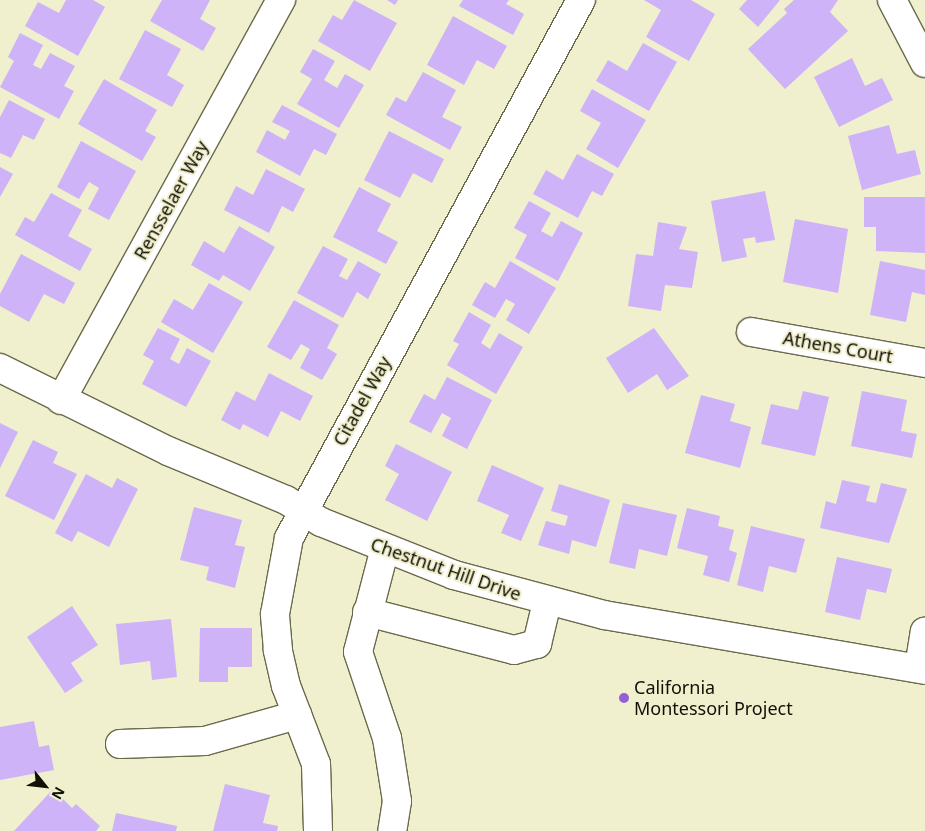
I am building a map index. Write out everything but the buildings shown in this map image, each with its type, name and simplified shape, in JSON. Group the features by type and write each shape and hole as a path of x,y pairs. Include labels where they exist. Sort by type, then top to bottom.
{"street":[{"name":"Rensselaer Way","path":"61,400 280,0"},
{"name":"Citadel Way","path":"318,831 316,764 297,715 280,659 275,614 280,573 302,510 582,0"},
{"path":"892,0 925,63"},
{"name":"Athens Court","path":"751,332 925,363"},
{"name":"Chestnut Hill Drive","path":"0,368 61,400 385,548 547,602 922,669"},
{"path":"385,548 358,652 387,738 397,801 392,831"},
{"path":"367,612 514,650 537,644 547,602"},
{"path":"922,669 925,631"},
{"path":"120,744 205,741 297,715"}],"place":[{"name":"California Montessori Project","path":"624,698"}]}
